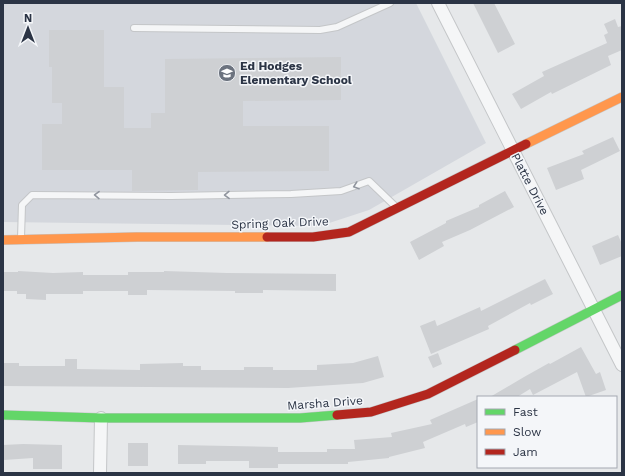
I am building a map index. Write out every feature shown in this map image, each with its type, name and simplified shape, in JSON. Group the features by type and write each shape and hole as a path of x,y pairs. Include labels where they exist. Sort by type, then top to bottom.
{"street":[{"name":"Platte Drive","path":"438,3 622,366"},
{"name":"Spring Oak Drive","path":"3,240 137,237 312,237 349,232 514,152 622,97"},
{"name":"Marsha Drive","path":"3,415 101,418 300,418 371,412 428,394 622,295"},
{"path":"100,473 101,418"}],"lane":[{"path":"134,28 320,30 337,27 390,3"},
{"path":"21,239 22,206 32,195 171,196 291,194 341,191 369,181 397,208"}],"shaded area":[{"name":"Ed Hodges Elementary School","path":"3,3 416,3 486,143 369,210 320,226 3,222"}],"building":[{"path":"473,3 494,3 515,44 498,53"},
{"path":"615,19 618,27 622,26 622,50 608,56 611,65 552,94 551,92 521,109 512,94 544,76 542,72 607,43 604,35 608,33 604,24"},
{"path":"49,30 104,30 104,87 124,87 124,128 151,128 151,113 165,113 165,59 341,57 341,100 243,101 243,126 329,126 329,171 198,172 198,190 132,191 132,170 42,170 42,124 62,124 62,103 52,103 52,67 49,67"},
{"path":"613,137 620,151 581,170 584,179 556,190 547,168 584,154 582,151"},
{"path":"505,191 514,207 470,230 442,242 444,246 419,260 410,242 446,223 446,221 479,207 479,205"},
{"path":"618,235 622,244 622,256 600,265 592,246"},
{"path":"18,271 53,273 83,272 83,275 128,275 128,272 164,271 336,274 336,291 263,290 263,293 235,293 235,291 147,290 147,295 128,295 128,291 83,291 83,294 46,294 46,300 26,299 26,294 17,294 17,291 3,291 3,272"},
{"path":"545,279 553,294 531,305 530,303 488,326 489,329 431,354 420,326 435,320 437,326 480,307 481,311"},
{"path":"581,347 596,374 600,372 606,390 586,396 577,372 533,395 530,389 519,396 492,396 549,363 550,364"},
{"path":"438,353 442,364 433,368 428,357"},
{"path":"378,356 384,377 363,383 288,388 3,386 3,363 19,363 19,366 65,366 65,359 77,359 77,369 140,370 140,364 183,363 183,366 201,366 201,370 244,370 244,367 273,367 273,370 317,370 317,365 353,363"},
{"path":"477,399 477,422 466,427 465,424 423,442 425,448 389,458 348,462 348,464 278,464 278,468 249,468 249,461 206,461 206,464 178,464 178,445 278,447 278,452 327,452 327,449 355,449 354,440 392,437 391,433 432,424 430,420"},
{"path":"128,443 148,443 148,466 128,466"},
{"path":"3,445 62,445 62,469 33,469 33,458 4,460"}],"traffic: fast":[{"path":"515,350 622,295"},
{"path":"3,415 101,418 300,418 337,415"}],"traffic: slow":[{"path":"526,144 622,97"},
{"path":"3,240 137,237 267,237"}],"traffic: jam":[{"path":"267,237 313,237 349,232 526,144"},
{"path":"337,415 371,412 428,394 515,350"}],"place":[{"name":"Ed Hodges Elementary School","path":"227,73"}]}
